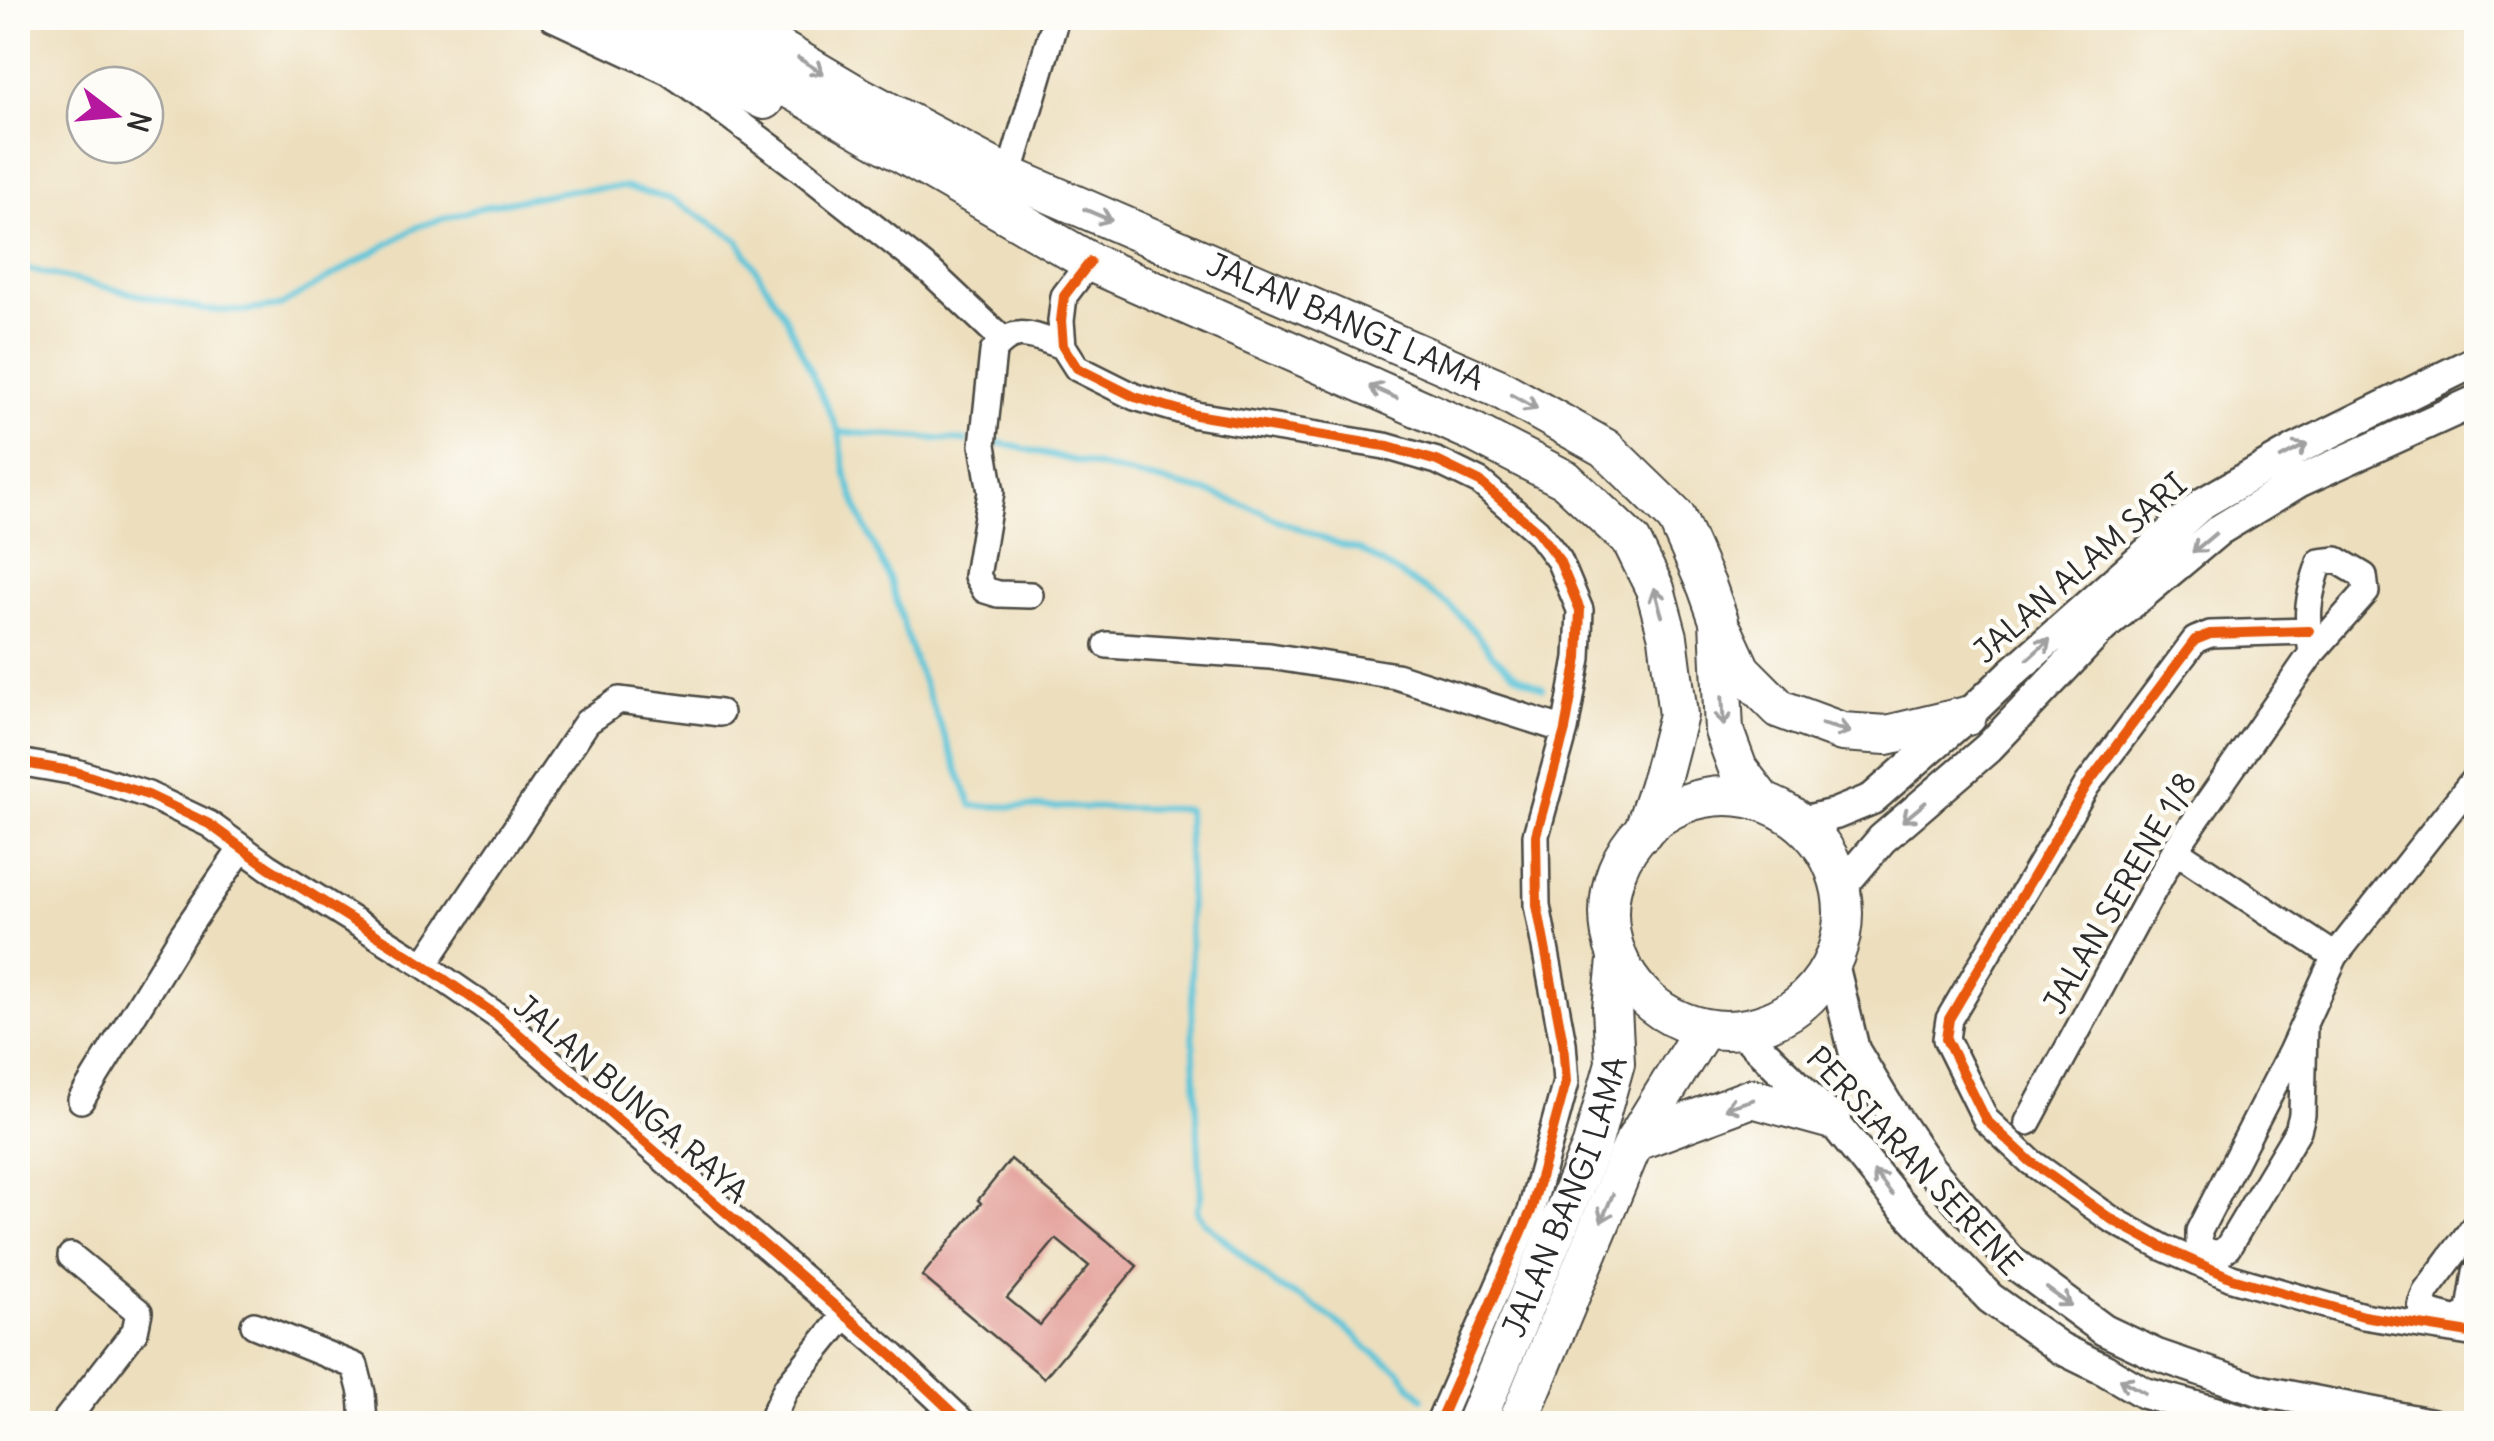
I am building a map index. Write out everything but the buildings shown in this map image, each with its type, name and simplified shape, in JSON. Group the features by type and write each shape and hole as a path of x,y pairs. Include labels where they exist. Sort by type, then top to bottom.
{"main road":[{"name":"JALAN BANGI LAMA","path":"598,18 886,161 967,190"},
{"name":"JALAN BANGI LAMA","path":"668,18 1090,262 1473,432 1566,480 1632,542 1655,589 1668,637 1678,716 1643,832"},
{"name":"JALAN BANGI LAMA","path":"727,18 1009,176 1498,388 1605,448 1676,517 1719,622 1724,731 1738,770 1761,800"},
{"path":"1719,622 1741,670 1780,710 1842,732 1887,734 1968,716"},
{"name":"JALAN BANGI LAMA","path":"1475,1424 1592,1145 1615,1064 1612,1008 1617,960 1608,921 1612,882 1629,846 1656,818 1692,800 1724,795 1761,800 1780,808 1801,822 1826,851 1841,887 1844,926 1832,964 1811,996 1779,1019 1742,1031 1686,1024 1638,993 1617,960"},
{"path":"1516,1424 1686,1024"},
{"path":"1634,1142 1752,1098 1832,1120"}],"street":[{"path":"553,18 670,72 932,273 1002,340"},
{"path":"1009,176 1056,18"},
{"path":"1090,262 1064,296 1062,346 1077,368 1136,396 1196,415 1385,446 1438,461 1480,482 1537,532 1559,560 1580,610 1578,658 1565,730 1536,835 1537,904 1563,1044 1566,1082 1531,1210 1438,1424"},
{"path":"1030,594 985,590 977,576 992,492 983,445 994,352 1002,340 1022,333 1062,346"},
{"name":"JALAN ALAM SARI","path":"1801,822 1872,799 2203,503 2295,450 2476,361"},
{"name":"JALAN ALAM SARI","path":"1841,887 1882,838 1988,748 2103,627 2220,530 2300,481 2476,402"},
{"name":"JALAN SERENE 1/8","path":"2028,1122 2175,850 2310,642 2210,634 2195,640 2087,784 1949,1020 1946,1039 1986,1120 2031,1162 2150,1241 2232,1278 2363,1316 2476,1334"},
{"path":"1107,645 1270,656 1396,676 1565,730"},
{"path":"424,965 587,722 618,700 720,713"},
{"name":"JALAN BUNGA RAYA","path":"18,762 76,772 148,795 209,824 424,965 498,1017 893,1356 965,1424"},
{"path":"2304,1024 2302,1115 2298,1130 2228,1247 2220,1254 2205,1251 2199,1242 2200,1231 2335,956 2476,777"},
{"path":"81,1100 183,934 242,848"},
{"path":"2175,850 2335,956"},
{"name":"PERSIARAN SERENE","path":"1832,964 1854,1050 1890,1110 1930,1170 2012,1262 2104,1330 2156,1355 2262,1392 2431,1424"},
{"name":"PERSIARAN SERENE","path":"1742,1031 1832,1120 1896,1199 1990,1298 2060,1348 2144,1393 2259,1424"},
{"path":"2476,1222 2476,1240"},
{"path":"2476,1222 2421,1304 2431,1313 2458,1320 2470,1312 2476,1272"},
{"path":"63,1424 134,1330 138,1312 71,1256"},
{"path":"771,1420 786,1388 844,1315"},
{"path":"254,1325 355,1366 364,1424"}],"waterway":[{"path":"18,267 204,310 280,306 419,226 486,206 571,190 624,187 670,199 738,240 786,318 839,432 846,475 862,520 889,578 915,662 972,806 1187,809 1201,1196 1197,1211 1275,1285 1305,1300 1357,1337 1400,1371 1423,1398"},
{"path":"839,432 966,441"},
{"path":"991,441 1211,493 1360,550 1448,604 1493,655 1515,674 1543,688"}],"cycle path":[{"path":"1090,262 1064,296 1063,346 1077,368 1135,397 1196,415 1385,446 1437,461 1480,482 1537,531 1559,560 1580,610 1578,658 1565,730 1536,835 1537,905 1563,1043 1566,1082 1531,1211 1438,1424"},
{"path":"2309,631 2210,634 2195,640 2087,785 1949,1019 1946,1039 1986,1120 2031,1162 2111,1219 2232,1278 2363,1316 2476,1334"},
{"path":"18,762 76,772 148,795 209,824 268,867 499,1017 893,1356 965,1424"}]}
